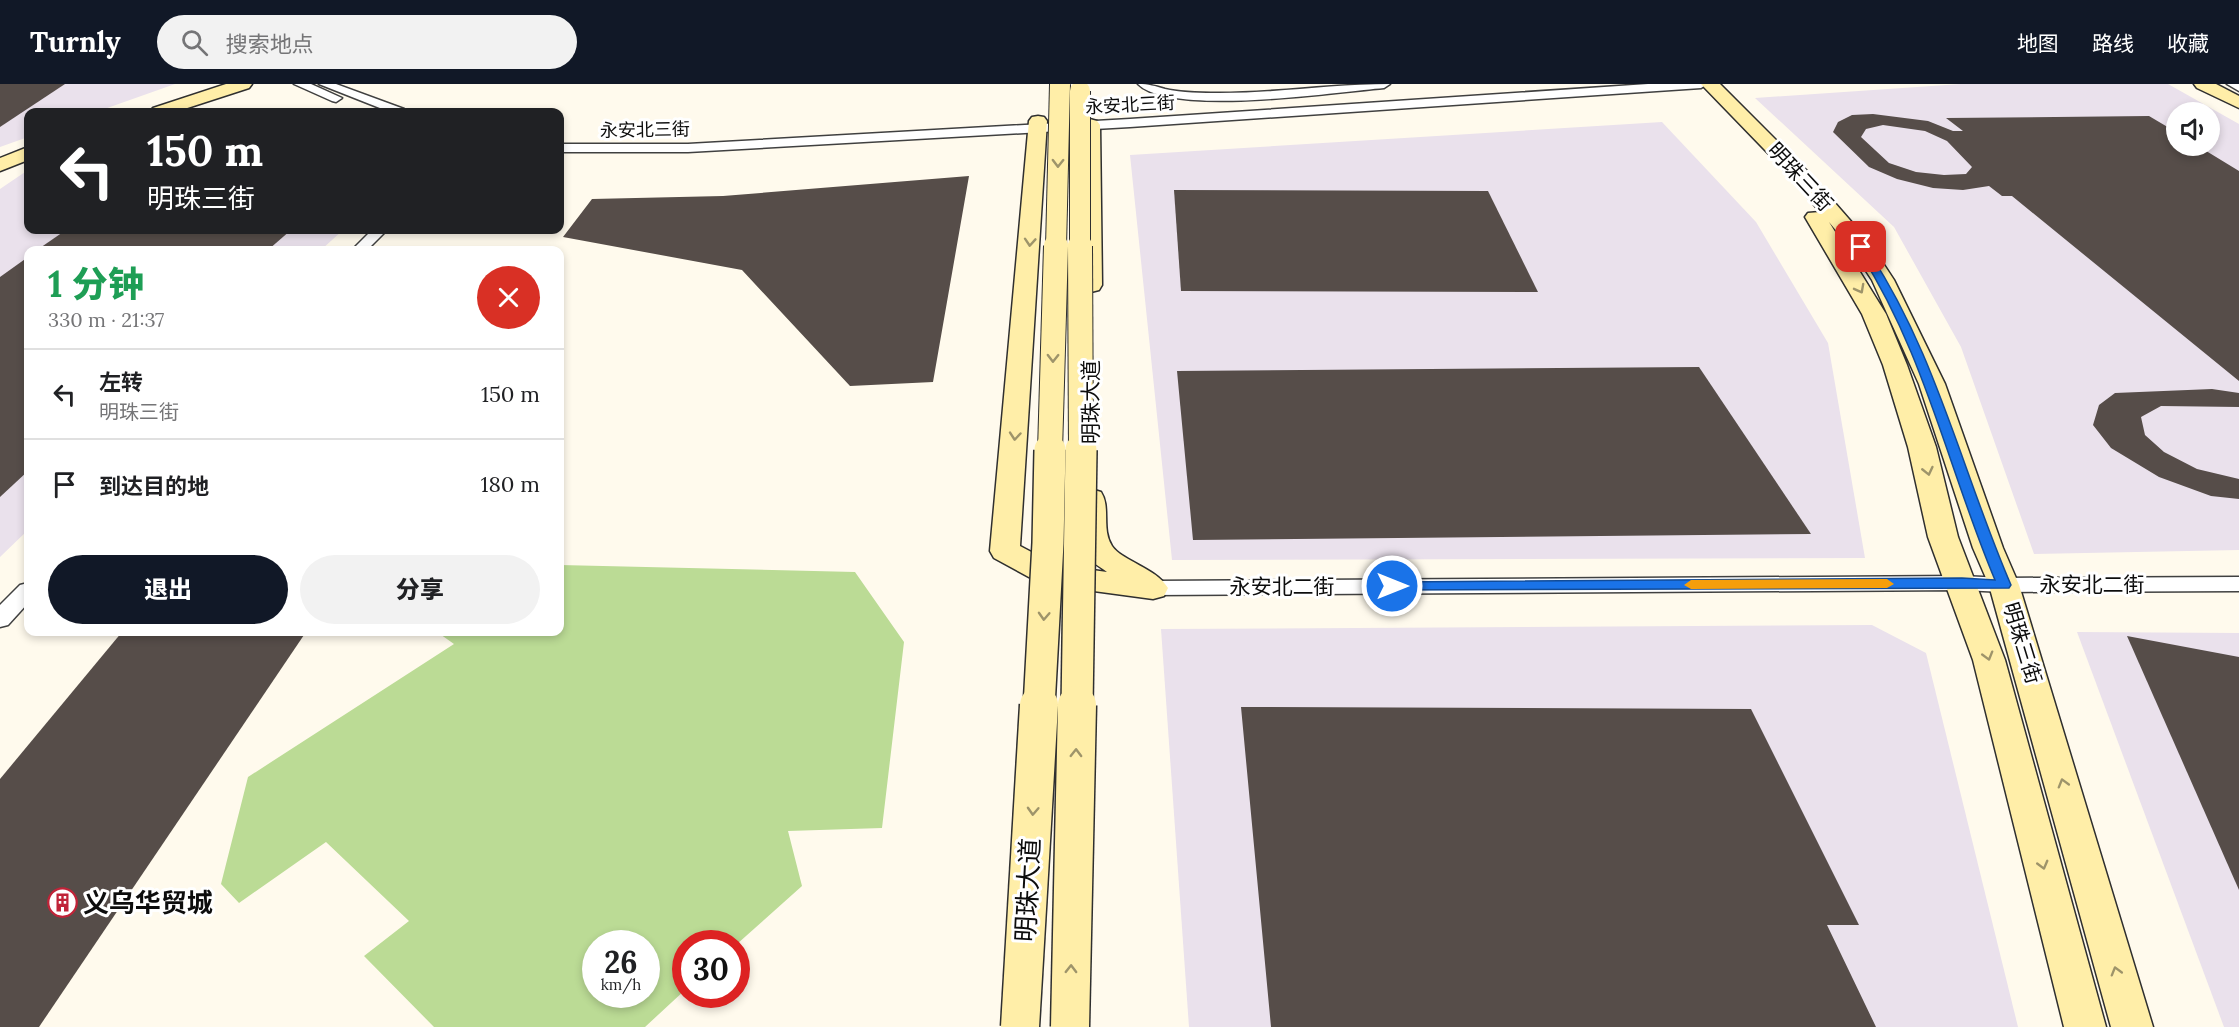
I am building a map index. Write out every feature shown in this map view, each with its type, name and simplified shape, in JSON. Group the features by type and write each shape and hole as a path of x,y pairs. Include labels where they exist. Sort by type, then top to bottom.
{"street":[{"path":"158,108 220,84"},
{"path":"160,108 243,84"},
{"path":"300,84 364,108"},
{"path":"325,84 389,108"},
{"name":"明珠大道","path":"1020,1027 1048,543 1060,84"},
{"name":"明珠大道","path":"1070,1027 1081,543 1080,84"},
{"path":"1144,84 1161,92 1195,97 1384,84"},
{"name":"永安北三街","path":"564,148 699,147 1082,122 1596,84"},
{"name":"永安北三街","path":"564,140 724,140 1082,122 1698,84"},
{"name":"明珠三街","path":"1698,84 1815,216 1874,314 1895,365 1922,447 1943,537 1989,660 2085,1027"},
{"name":"明珠三街","path":"1698,84 1800,175 1861,247 1883,280 1932,384 2004,585 2132,1027"},
{"path":"2203,84 2239,103"},
{"path":"2233,84 2239,87"},
{"name":"明珠大道","path":"1082,122 1092,528 1100,553 1153,588"},
{"path":"1038,124 1005,551 1049,575 1153,588"},
{"path":"0,165 24,155"},
{"path":"0,174 24,164"},
{"path":"363,246 376,234"},
{"name":"永安北二街","path":"1153,588 1962,583 2004,585 2239,584"},
{"path":"0,592 24,591"},
{"path":"0,619 24,594"}],"shaded area":[{"path":"0,84 175,84 107,108 24,108 24,138 0,147"},
{"path":"1961,84 2168,84 2200,102 2166,102 2166,156 2220,156 2220,113 2239,124 2239,550 2034,554 1961,347 1894,227 1755,98"},
{"path":"1662,122 1756,222 1828,343 1865,558 1172,560 1130,155"},
{"path":"24,173 24,234 339,234 325,246 24,246 24,534 0,557 0,189"},
{"path":"1872,625 1926,653 2018,1027 1189,1027 1161,629"},
{"path":"2077,632 2239,633 2239,1027 2224,1027"}],"green space":[{"path":"564,565 855,572 904,642 882,828 788,831 802,886 750,932 750,930 672,930 672,1002 645,1027 434,1027 364,956 409,921 326,842 239,903 221,884 248,777 454,644 443,636 564,636"}],"building":[{"path":"0,84 65,84 29,108 24,108 24,111 0,127"},
{"path":"1873,114 1928,121 1953,131 1963,131 1946,118 2149,116 2166,126 2166,156 2214,156 2239,171 2239,381 2012,196 2002,196 1989,186 1963,190 1933,188 1897,179 1869,167 1833,132 1838,122 1852,115","holes":["1883,125 1925,131 1947,141 1972,167 1966,174 1944,175 1916,172 1889,163 1861,137 1866,129"]},
{"path":"969,176 933,382 850,386 742,270 563,237 592,199 723,196"},
{"path":"1174,190 1488,191 1538,292 1181,291"},
{"path":"60,234 286,234 273,246 43,246"},
{"path":"24,260 24,475 0,497 0,277"},
{"path":"1699,367 1811,534 1193,540 1177,371"},
{"path":"2212,389 2239,393 2239,407 2161,406 2141,417 2145,435 2164,452 2197,469 2239,479 2239,499 2211,496 2159,477 2111,448 2093,425 2099,405 2115,393"},
{"name":"义乌华贸城","path":"119,636 303,636 39,1027 0,1027 0,779"},
{"path":"2127,636 2239,657 2239,890"},
{"path":"1241,707 1751,709 1859,925 1827,925 1876,1027 1271,1027"}],"slow traffic":[{"path":"1691,585 1887,584"}],"place":[{"name":"义乌华贸城","path":"62,903"}],"route":[{"path":"1392,586 1962,583 2004,585 1966,485 1932,384 1883,280 1861,247"}]}
